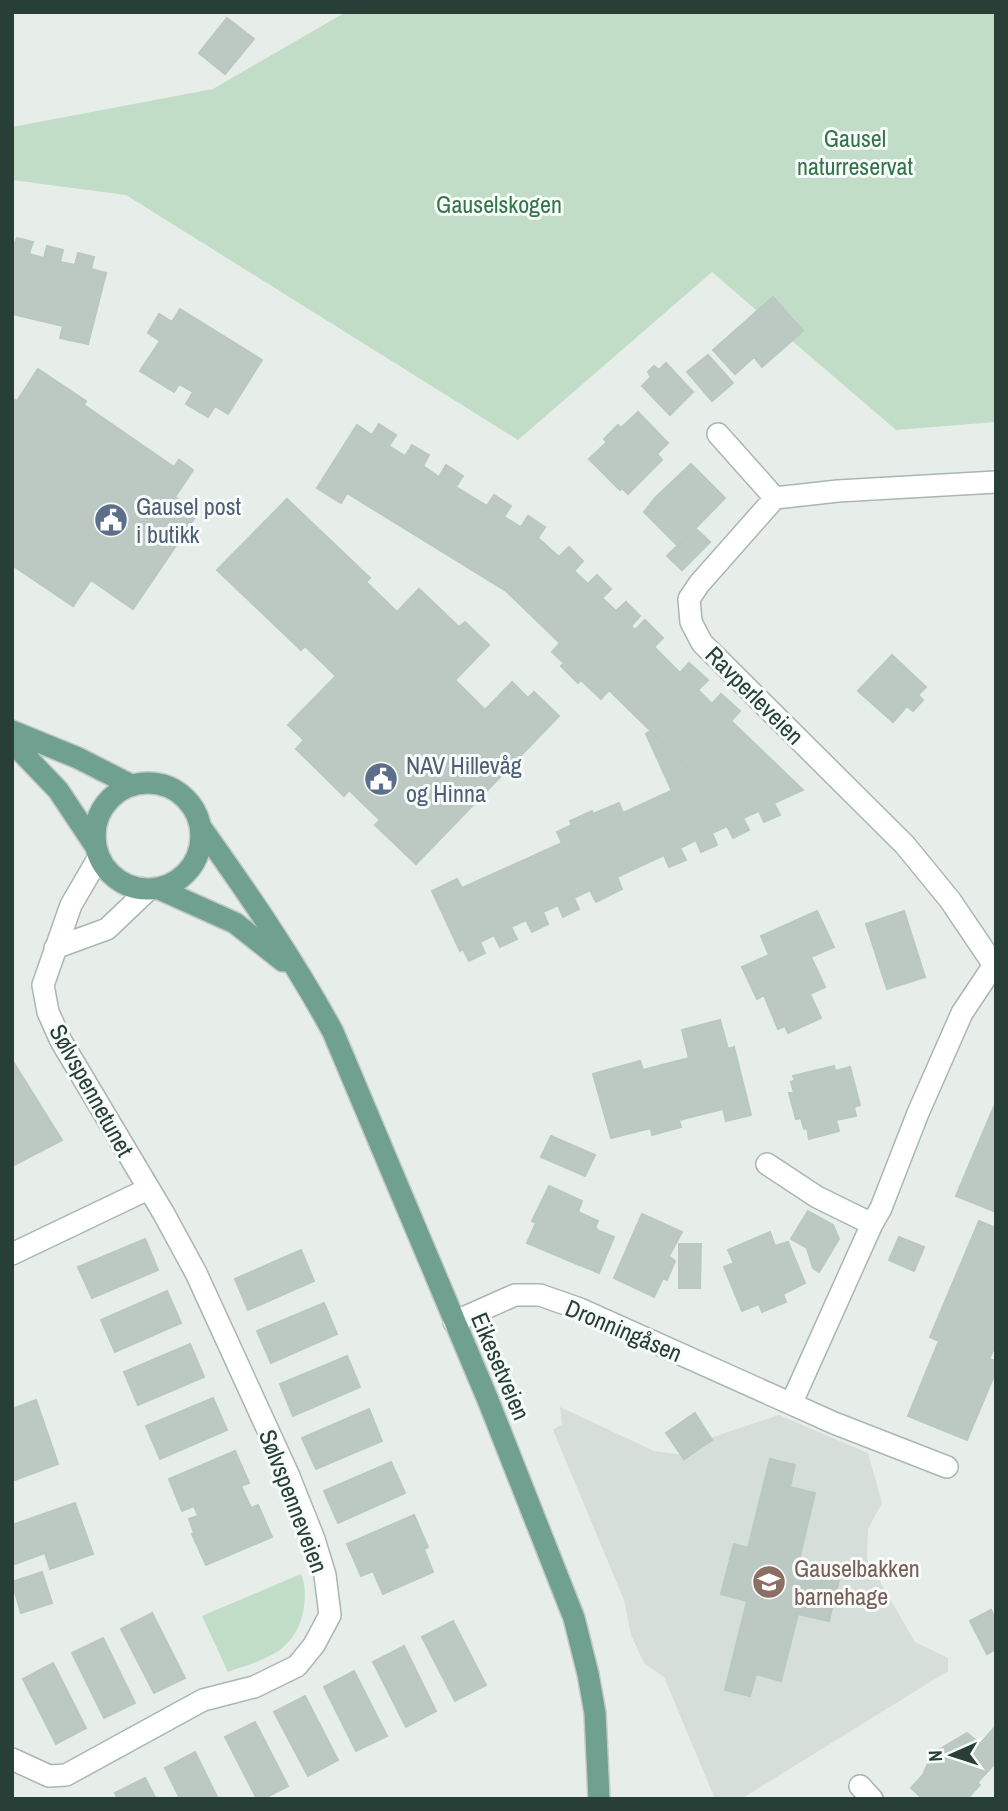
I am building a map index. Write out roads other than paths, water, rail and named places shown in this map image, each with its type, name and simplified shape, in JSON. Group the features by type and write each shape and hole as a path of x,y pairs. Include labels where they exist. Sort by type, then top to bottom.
{"main road":[{"path":"12,731 78,758 131,785"},
{"path":"12,742 58,790 111,874 128,885 153,889 176,881 192,866 200,847 200,826 196,813 183,796 165,785 144,782 131,785 114,795 101,810 95,829 98,853"},
{"name":"Eikesetveien","path":"200,826 245,888 333,1032 454,1322 574,1618 588,1674 594,1713 599,1799"},
{"name":"Eikesetveien","path":"153,889 235,923 296,971"}],"street":[{"path":"718,434 775,498 850,490 996,482"},
{"name":"Ravperleveien","path":"775,498 699,584 690,599 691,622 702,642 905,845 950,900 995,966"},
{"name":"Sølvspennetunet","path":"98,853 71,905 43,985 48,1012 61,1041 148,1189"},
{"path":"55,948 107,929 153,889"},
{"path":"792,1402 881,1208 918,1113 962,1013 995,966"},
{"path":"767,1164 817,1197 872,1224"},
{"path":"12,1254 148,1189"},
{"name":"Sølvspenneveien","path":"12,1759 49,1776 66,1775 203,1700 254,1687 297,1666 314,1645 330,1615 325,1576 314,1539 288,1474 196,1273 148,1189"},
{"name":"Dronningåsen","path":"454,1322 515,1295 540,1295 580,1309 834,1423 947,1467"}],"place":[{"name":"Gausel post i butikk","path":"111,520"},
{"name":"NAV Hillevåg og Hinna","path":"381,779"},
{"name":"Gauselbakken barnehage","path":"769,1582"}],"park label":[{"name":"Gausel naturreservat","path":"855,152"},
{"name":"Gauselskogen","path":"499,204"}]}
